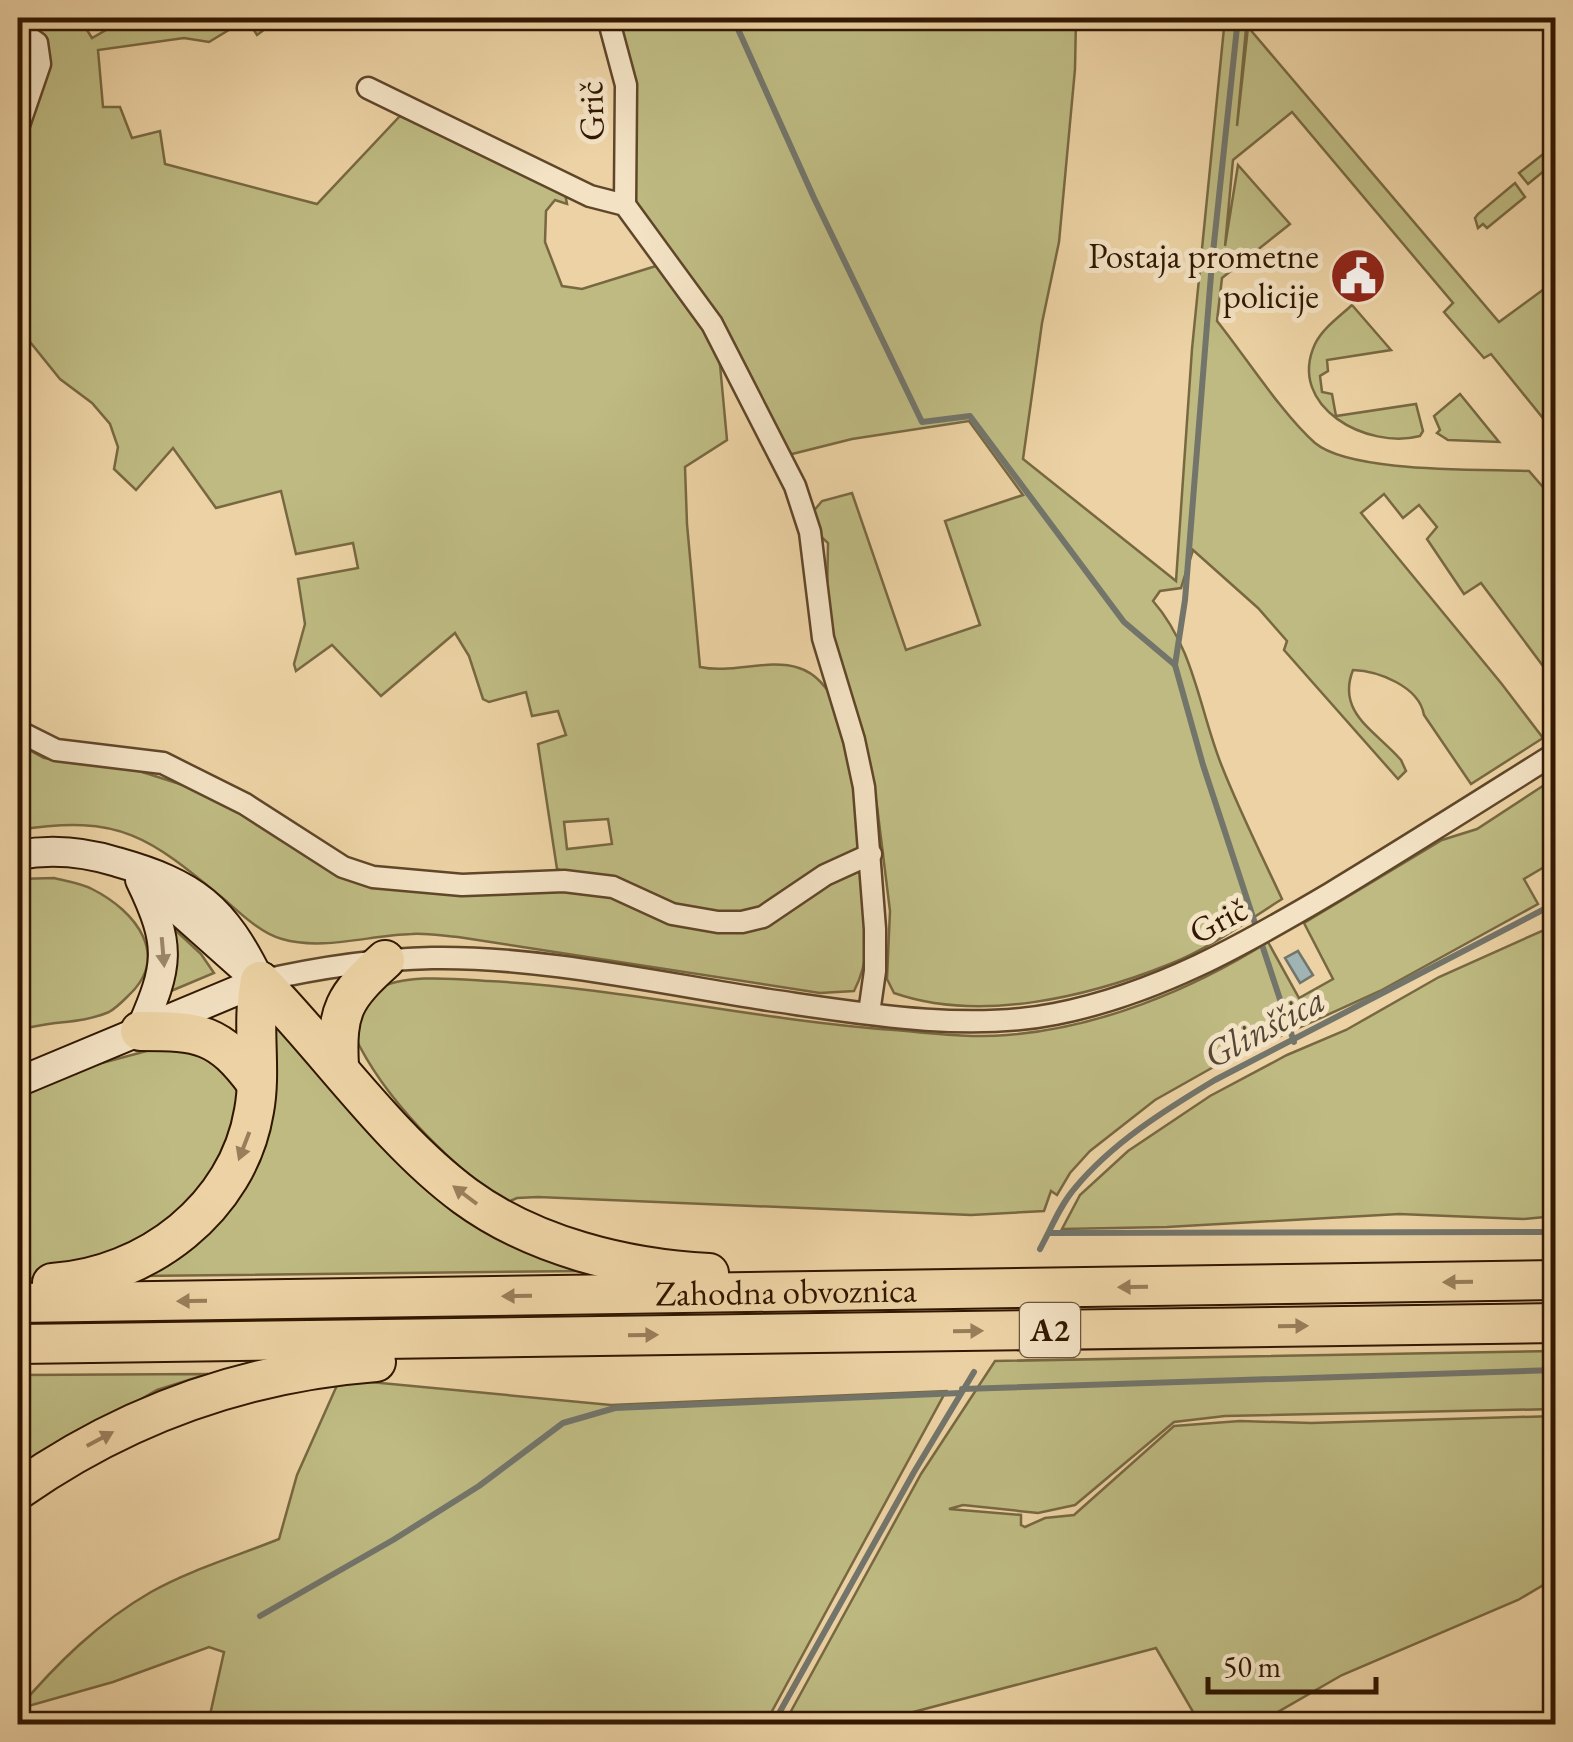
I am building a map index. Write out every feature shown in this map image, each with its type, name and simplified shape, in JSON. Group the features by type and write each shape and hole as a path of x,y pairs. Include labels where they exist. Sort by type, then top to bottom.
{"highway":[{"path":"339,1066 337,1030 345,1002 354,988 385,960"},
{"path":"260,981 431,1167 462,1194 511,1224 556,1242 649,1267 762,1274 824,1292"},
{"path":"18,1293 37,1284 83,1280 142,1259 181,1233 215,1200 234,1170 252,1123 256,1083 254,1023 260,981"},
{"path":"140,1031 182,1031 213,1039 238,1058 256,1083"},
{"name":"Zahodna obvoznica","path":"18,1302 1556,1280"},
{"name":"Zahodna obvoznica","path":"18,1344 1556,1324"},
{"path":"18,1490 116,1430 238,1384 351,1364 488,1356 546,1337"}],"main road":[{"path":"18,856 74,853 131,869 189,917 230,959 260,981"},
{"path":"131,869 154,911 165,960 140,1031"},
{"path":"18,1082 260,981"}],"street":[{"name":"Grič","path":"608,18 626,85 625,205"},
{"path":"18,38 27,36 37,42 40,64 18,128"},
{"path":"368,88 590,196 625,205 712,324 794,486 816,558 823,638 864,786 875,970 869,1014"},
{"path":"18,731 56,750 163,763 245,804 343,866 372,877 462,885 564,881 613,888 672,914 742,922 763,917 825,875 870,854"},
{"name":"Grič","path":"260,981 385,960 436,958 546,966 869,1014 996,1020 1054,1014 1182,975 1248,942 1556,753"}],"shaded area":[{"path":"127,18 280,18 257,35 247,19 209,42 184,38 98,50 103,107 120,107 132,138 160,131 165,164 317,204 400,116 564,188 567,204 555,200 546,211 545,242 562,286 582,289 656,266 697,312 719,354 727,440 685,467 700,667 787,665 812,674 822,684 846,726 854,757 859,790 859,848 756,912 688,912 557,869 538,744 566,735 558,711 532,716 526,692 489,702 483,699 469,656 455,633 381,696 332,645 296,671 294,664 305,624 298,579 358,568 353,543 296,554 281,491 216,508 173,448 136,490 114,469 118,447 110,424 92,403 60,379 18,327 18,142 49,55 45,37 35,29 82,22 92,38","holes":["608,819 612,844 567,849 564,822"]},
{"path":"616,18 1076,18 1059,242 1042,323 1023,459 1176,581 1192,349 1225,18 1247,18 1237,126 1248,27 1499,322 1555,281 1555,433 1491,354 1484,358 1444,312 1453,303 1292,112 1233,160 1225,246 1238,165 1290,224 1222,278 1217,321 1303,431 1333,453 1357,460 1417,468 1529,471 1555,501 1556,670 1549,674 1481,583 1464,594 1427,539 1437,527 1419,505 1403,518 1384,494 1361,513 1543,738 1471,784 1406,688 1374,673 1353,670 1349,685 1354,710 1401,760 1406,771 1398,779 1284,650 1287,641 1258,608 1193,550 1181,588 1160,591 1153,601 1187,658 1221,764 1282,899 1185,958 1069,996 998,1006 962,1006 894,993 887,979 890,911 877,806 868,757 834,638 827,597 828,543 816,532 812,513 822,501 852,493 906,650 980,625 945,521 1023,495 969,421 852,439 788,455 643,220 633,196"},
{"path":"18,45 34,57 18,111"},
{"path":"1547,151 1555,162 1528,184 1519,173"},
{"path":"1515,183 1525,197 1487,228 1483,224 1478,228 1478,214"},
{"path":"1352,305 1391,350 1327,360 1328,371 1320,376 1322,392 1332,394 1336,416 1416,404 1423,431 1420,436 1399,439 1356,430 1337,419 1312,387 1309,367 1315,344"},
{"path":"1460,394 1499,442 1448,440 1437,433 1440,430 1434,416"},
{"path":"18,744 44,758 136,770 186,786 245,813 314,860 611,895 717,931 853,870 866,875 868,934 864,963 854,991 820,993 429,934 314,943 282,939 252,923 175,860 132,835 83,825 18,830"},
{"path":"1555,778 1555,871 1551,863 1524,879 1538,904 1380,991 1217,1065 1155,1100 1090,1151 1057,1195 1051,1191 1044,1211 971,1215 538,1197 517,1198 503,1204 400,1106 354,1035 360,1009 370,994 401,981 431,978 590,990 843,1025 950,1035 1007,1035 1076,1024 1143,1004 1208,976 1268,942 1299,998 1333,979 1304,923 1442,840 1477,829"},
{"path":"54,878 88,887 122,910 143,936 147,966 140,982 109,1012 18,1031 18,879"},
{"path":"171,926 201,954 214,973 171,991 168,989"},
{"path":"1544,930 1556,948 1555,1216 1523,1219 1399,1214 1062,1229 1080,1195 1128,1151 1210,1096 1287,1055 1346,1030 1439,977"},
{"path":"1298,951 1313,975 1300,983 1285,958"},
{"path":"265,1014 384,1141 584,1271 140,1276 206,1223"},
{"path":"180,1042 198,1043 244,1095 213,1184 148,1244 35,1278 18,1279 18,1096 87,1067"},
{"path":"1555,1351 1555,1409 1225,1416 1174,1422 1075,1505 1038,1513 963,1505 949,1509 1021,1515 1021,1525 1025,1527 1045,1518 1074,1515 1174,1426 1240,1421 1311,1423 1555,1416 1555,1578 1518,1600 1342,1675 1257,1724 1200,1724 1156,1648 868,1724 784,1724 921,1474 995,1361"},
{"path":"208,1374 157,1390 18,1471 18,1375"},
{"path":"349,1380 611,1405 946,1391 765,1724 208,1724 224,1652 209,1647 113,1682 18,1709 80,1645 132,1604 182,1577 279,1539 297,1475 338,1383"}],"waterway":[{"path":"733,18 922,422 970,416 1124,622 1175,665 1203,765 1294,1042"},
{"path":"1175,665 1185,600 1212,262 1238,18"},
{"name":"Glinščica","path":"1040,1249 1075,1188 1105,1156 1158,1115 1215,1080 1556,903"},
{"path":"1049,1233 1556,1232"},
{"path":"962,1389 1556,1370"},
{"name":"Glinščica","path":"773,1724 974,1372"},
{"path":"260,1616 479,1486 563,1423 615,1408 960,1393"}],"place":[{"name":"Postaja prometne policije","path":"1358,276"}]}
